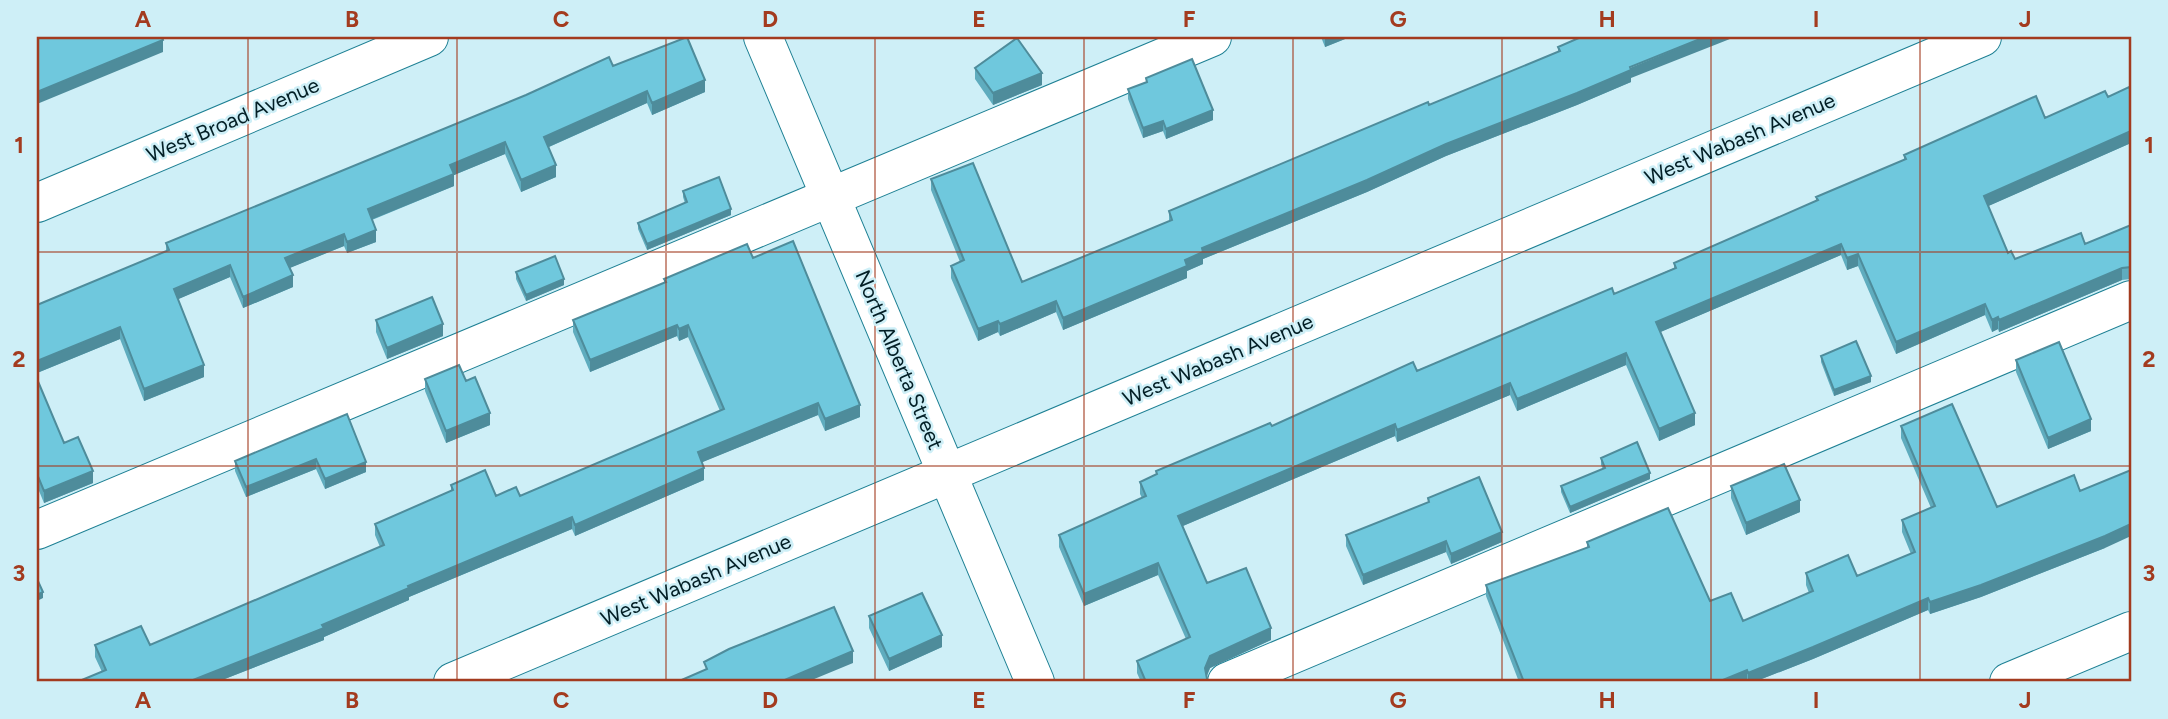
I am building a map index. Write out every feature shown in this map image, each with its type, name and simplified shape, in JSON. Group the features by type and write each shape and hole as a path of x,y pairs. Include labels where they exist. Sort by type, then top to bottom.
{"street":[{"name":"West Broad Avenue","path":"37,203 429,37"},
{"name":"North Alberta Street","path":"763,37 1035,682"},
{"path":"37,530 1212,37"},
{"name":"West Wabash Avenue","path":"453,682 1982,37"},
{"path":"1227,682 2131,300"},
{"path":"2009,682 2131,631"}],"building":[{"path":"37,37 162,37 163,40 37,92"},
{"path":"687,37 705,80 652,103 647,91 544,137 556,165 521,180 505,142 450,165 454,174 368,209 376,230 347,242 344,234 285,258 293,275 243,297 230,265 174,289 204,365 144,389 120,327 37,361 37,305 169,250 166,243 526,95 609,57 613,66"},
{"path":"1581,37 1705,37 1630,67 1631,70 1577,93 1446,144 1367,180 1202,248 1203,252 1185,260 1187,266 1063,318 1056,301 1000,324 998,321 978,329 951,266 964,260 931,179 973,163 1022,282 1172,220 1169,211 1428,102 1429,105 1560,51 1558,47"},
{"path":"1017,38 1042,73 993,93 975,68"},
{"path":"1192,59 1213,110 1166,129 1163,121 1143,128 1128,89 1147,82 1146,78"},
{"path":"2129,87 2131,131 1984,196 2008,253 2011,251 2015,259 2081,233 2085,244 2131,225 2131,267 2122,268 1999,320 1998,317 1992,320 1985,304 1896,342 1858,254 1847,258 1841,244 1656,322 1695,413 1659,429 1626,353 1517,399 1510,383 1397,430 1395,424 1178,516 1207,583 1246,568 1271,628 1210,656 1205,668 1210,682 1146,682 1137,661 1190,637 1158,563 1084,594 1059,535 1146,496 1140,482 1157,474 1156,471 1270,423 1272,426 1413,362 1417,371 1612,288 1614,294 1676,268 1674,263 1818,200 1816,197 1906,159 1904,155 2036,96 2045,118 2105,91 2108,97"},
{"path":"719,177 731,209 647,244 638,223 687,202 683,191"},
{"path":"793,241 860,405 825,419 818,403 698,452 704,468 575,525 572,517 408,586 409,588 322,625 324,628 188,682 77,682 106,670 95,645 141,626 150,645 384,545 375,524 453,490 451,485 485,470 496,496 516,487 520,496 724,409 688,325 679,329 677,325 590,360 573,320 666,282 664,279 747,244 753,258"},
{"path":"555,256 564,279 526,295 516,272"},
{"path":"432,297 443,324 387,348 376,320"},
{"path":"1856,341 1871,376 1834,390 1821,356"},
{"path":"2059,342 2091,419 2048,438 2016,360"},
{"path":"459,365 466,381 475,377 490,413 446,431 425,379"},
{"path":"37,379 64,443 78,437 93,471 44,491 37,474"},
{"path":"1952,404 1997,507 2074,475 2080,491 2131,470 2131,524 1981,585 1930,602 1928,598 1748,673 1747,670 1718,682 1524,682 1486,585 1589,547 1587,542 1668,508 1710,601 1731,593 1743,621 1813,591 1806,573 1848,555 1857,576 1915,552 1902,520 1935,506 1901,426"},
{"path":"347,414 366,462 325,479 316,459 246,487 235,461"},
{"path":"1637,442 1650,473 1570,507 1561,486 1605,468 1601,458"},
{"path":"1784,464 1800,500 1746,523 1731,486"},
{"path":"1479,477 1502,532 1451,554 1446,541 1363,575 1346,535 1429,502 1428,498"},
{"path":"37,579 43,592 37,595"},
{"path":"922,593 942,635 889,659 869,616"},
{"path":"834,607 853,651 780,682 677,682 707,669 704,662 729,649"}]}
